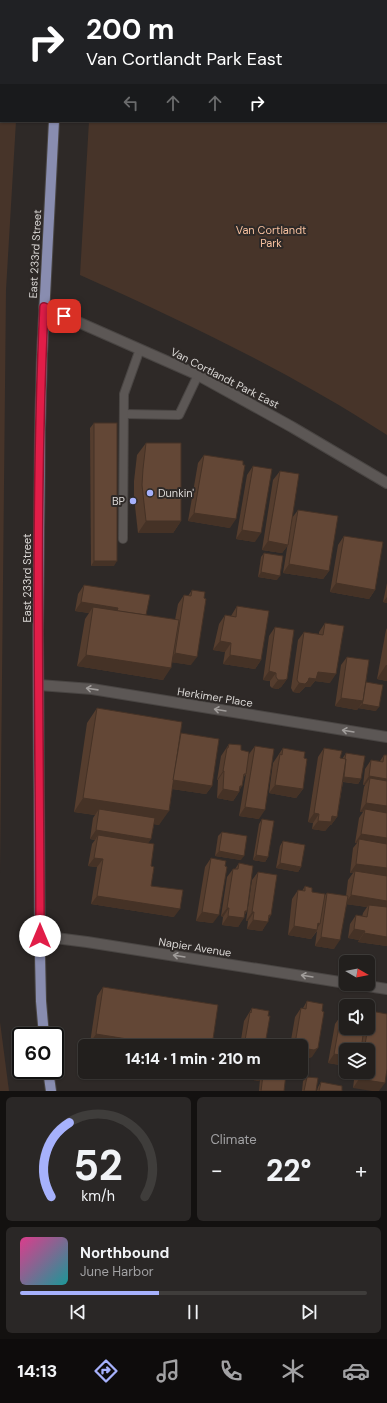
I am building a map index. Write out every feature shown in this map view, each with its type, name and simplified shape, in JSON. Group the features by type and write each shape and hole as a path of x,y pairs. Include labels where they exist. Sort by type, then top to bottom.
{"main road":[{"name":"East 233rd Street","path":"43,1027 41,1001 40,936 39,482 42,354 54,122"},
{"path":"49,1079 51,1091"}],"street":[{"name":"Van Cortlandt Park East","path":"44,307 198,375 292,427 387,483"},
{"name":"Herkimer Place","path":"39,685 92,689 387,737"},
{"name":"Napier Avenue","path":"40,936 339,982"},
{"path":"375,987 387,989"}],"lane":[{"path":"123,539 124,394 140,349"},
{"path":"124,414 179,415 198,375"}],"green space":[{"path":"0,122 16,122 6,290 0,874"},
{"name":"Van Cortlandt Park","path":"89,122 387,122 387,435 313,390 275,369 159,311 80,275"},
{"path":"0,1022 9,1091 0,1091"}],"building":[{"path":"94,423 117,423 117,561 94,561"},
{"path":"146,443 181,443 181,521 146,521 142,485"},
{"path":"204,455 243,461 243,465 245,465 236,519 194,513"},
{"path":"253,466 272,469 261,533 242,530"},
{"path":"280,471 299,474 288,545 268,541"},
{"path":"298,510 338,516 329,571 289,564"},
{"path":"344,536 383,542 375,590 336,583"},
{"path":"264,553 283,556 280,576 261,572"},
{"path":"84,585 150,595 146,615 117,611 118,608 81,602"},
{"path":"192,590 205,592 204,598 206,599 197,657 175,653 184,595 191,596"},
{"path":"237,606 269,611 261,660 230,655 231,643 220,641 225,615 236,617"},
{"path":"93,607 179,620 171,668 86,655"},
{"path":"325,623 344,626 336,674 318,672 316,679 309,678 305,684 299,683 297,680 304,632 323,635"},
{"path":"275,627 294,630 287,679 284,680 278,680 276,673 269,671"},
{"path":"347,657 369,660 363,701 341,698"},
{"path":"366,682 383,685 379,707 362,704"},
{"path":"97,708 182,722 169,811 83,798"},
{"path":"181,733 219,739 212,786 173,780"},
{"path":"229,744 241,745 241,750 249,752 246,774 244,774 242,786 240,786 239,792 223,789 223,771"},
{"path":"255,746 274,749 265,810 245,807"},
{"path":"283,748 305,752 304,758 307,759 303,789 275,785 280,754 282,755"},
{"path":"324,748 342,751 340,758 346,759 337,817 332,816 331,822 318,821 319,814 314,813"},
{"path":"346,753 365,756 361,779 344,777"},
{"path":"384,755 387,755 387,779 369,776 371,760 383,762"},
{"path":"370,778 387,781 387,806 366,803"},
{"path":"99,809 155,818 151,839 96,830"},
{"path":"365,809 387,813 387,838 361,834"},
{"path":"262,819 274,821 268,857 256,855"},
{"path":"222,832 247,836 244,856 219,851"},
{"path":"98,835 154,844 151,866 154,867 151,886 183,890 180,909 97,896 103,859 94,858"},
{"path":"359,839 387,844 387,868 356,864"},
{"path":"283,841 305,845 301,867 280,863"},
{"path":"211,858 226,861 225,866 227,867 219,915 202,912"},
{"path":"239,863 253,866 247,911 245,911 244,918 228,916 229,908 227,908 233,869 238,869"},
{"path":"355,871 387,876 387,901 351,895"},
{"path":"258,872 277,875 271,915 269,915 268,922 253,920 254,912 252,912"},
{"path":"305,886 312,888 312,892 325,894 320,924 318,923 317,930 294,926 298,890 305,891"},
{"path":"327,893 348,896 340,940 321,937"},
{"path":"369,905 387,907 387,937 364,933 365,931 354,929 356,915 367,917"},
{"path":"103,987 218,1005 213,1039 127,1039 96,1034"},
{"path":"307,1001 323,1004 322,1011 324,1012 318,1048 314,1050 308,1049 308,1039 296,1039 301,1008 306,1009"},
{"path":"252,1008 269,1011 268,1016 270,1016 266,1039 245,1039 250,1012 251,1013"},
{"path":"375,1012 387,1014 387,1069 385,1083 359,1079 375,1079 375,1043 365,1043 367,1035 375,1035"},
{"path":"339,1026 339,1035 363,1035 362,1043 339,1043 339,1055 334,1054"},
{"path":"308,1077 318,1078 316,1091 304,1091"},
{"path":"262,1079 285,1079 284,1091 261,1091"},
{"path":"321,1082 342,1086 342,1091 319,1091"}],"place":[{"name":"Dunkin'","path":"150,493"},
{"name":"BP","path":"133,501"}],"route":[{"path":"40,936 38,632 40,429 44,307 64,316"}]}
